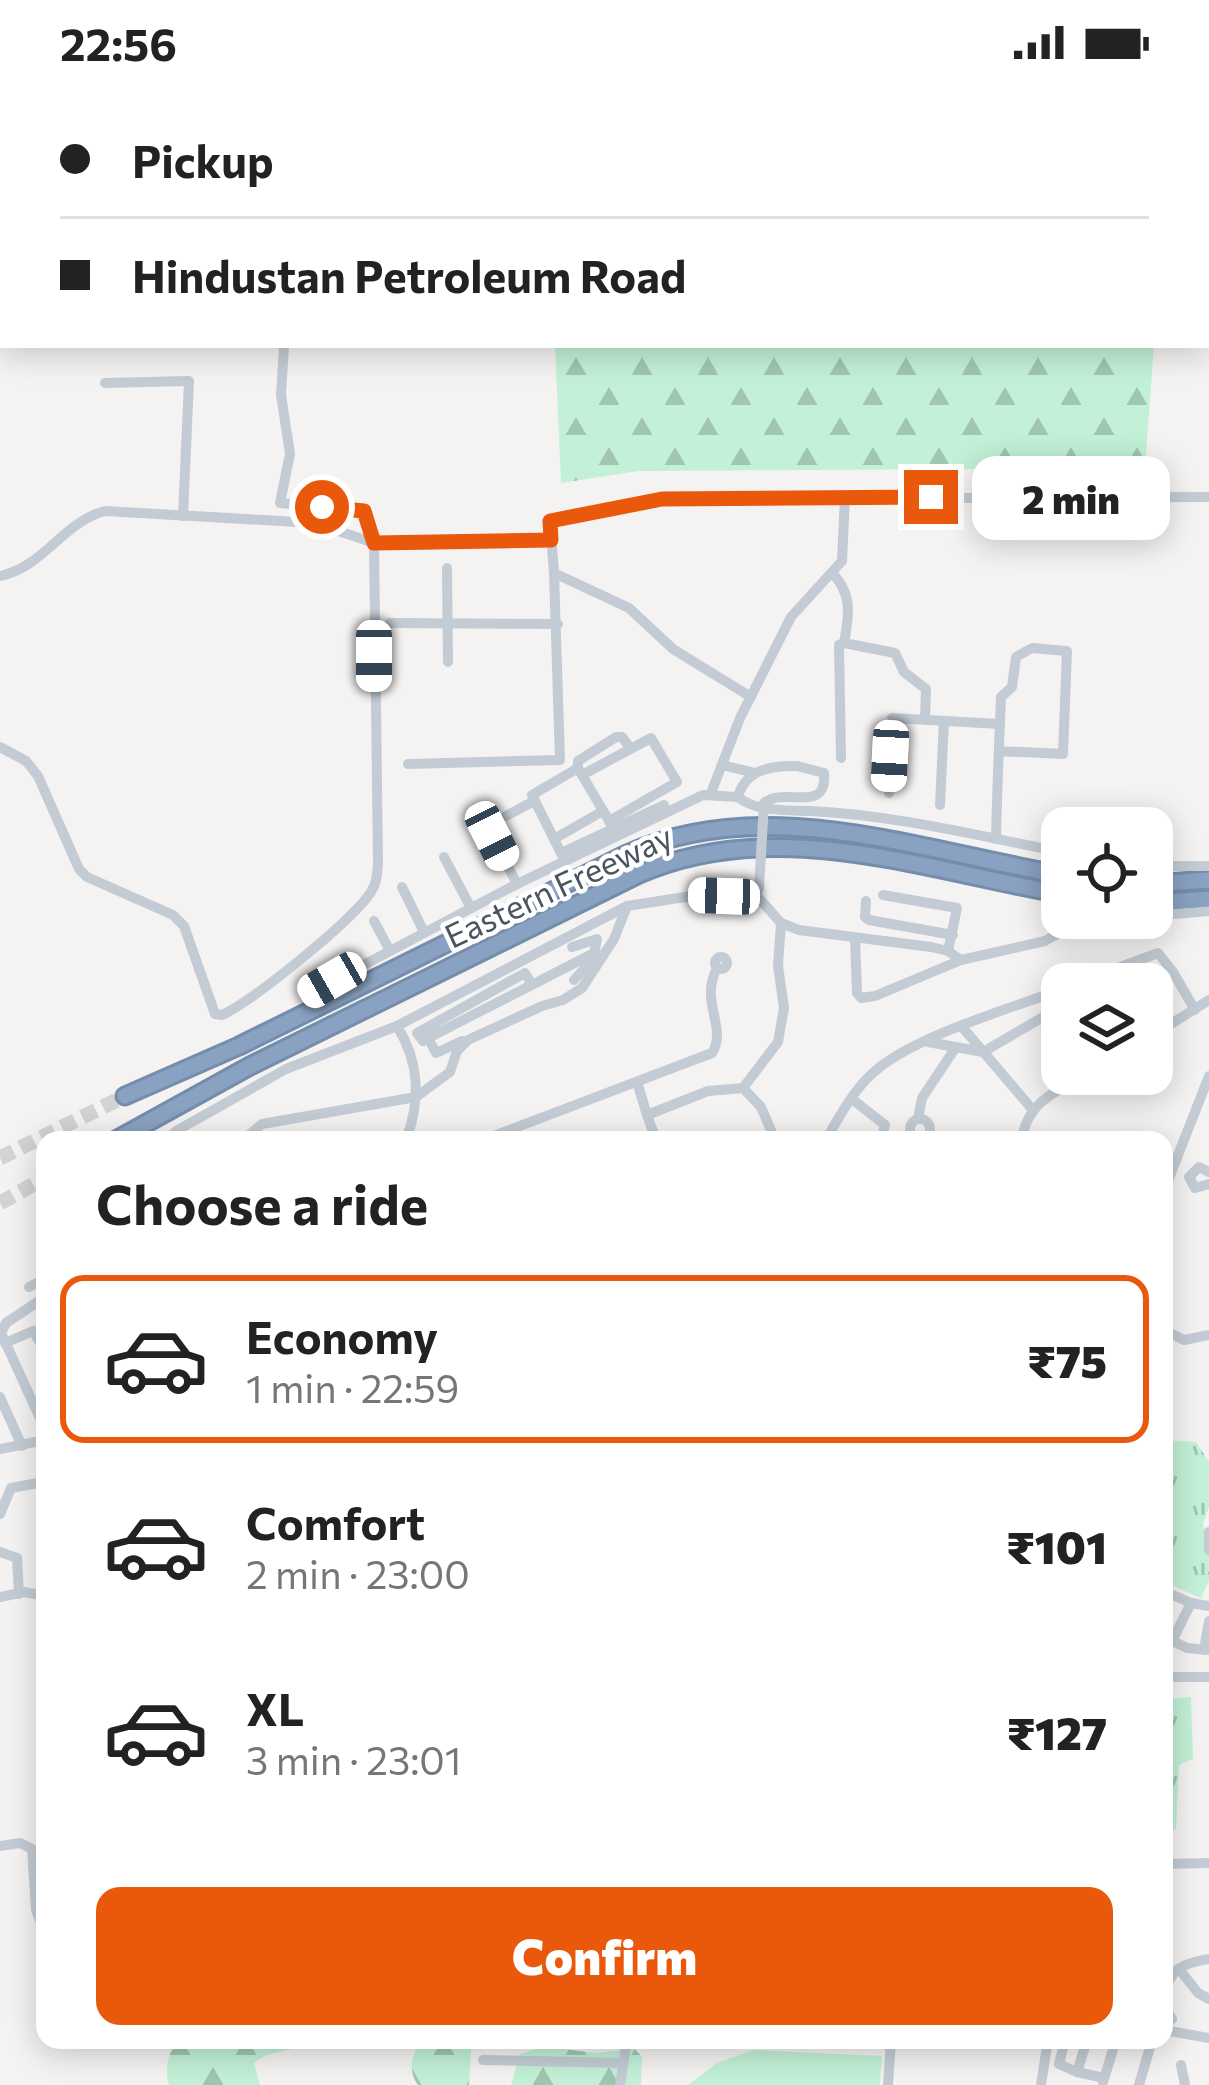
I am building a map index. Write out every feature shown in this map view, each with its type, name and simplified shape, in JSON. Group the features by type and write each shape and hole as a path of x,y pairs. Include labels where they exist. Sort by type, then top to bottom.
{"highway":[{"name":"Eastern Freeway","path":"125,1096 239,1046 627,854 688,832 715,828 851,832 1041,871"},
{"name":"Eastern Freeway","path":"132,1131 250,1066 637,874 692,855 791,848 849,850 1041,890"},
{"path":"1173,883 1209,880"},
{"path":"1173,902 1209,899"}],"street":[{"path":"0,746 26,761 38,776 80,869 95,881 173,915 184,926 211,1009 222,1016 362,903 376,881 374,543 364,511 280,503 290,454 281,395 284,348"},
{"path":"105,383 189,381 183,516"},
{"path":"408,764 560,760 558,624 550,521 662,499 1209,496"},
{"path":"711,793 791,617 842,561 845,497"},
{"path":"0,576 32,564 85,516 106,511 315,523 374,543 551,540"},
{"path":"447,568 448,662"},
{"path":"554,573 629,608 673,649 751,697"},
{"path":"832,573 841,582 850,608 844,643"},
{"path":"390,623 558,624"},
{"path":"841,758 838,645 896,653 904,672 926,689 925,720"},
{"path":"996,839 999,751 1001,697 1012,687 1016,657 1032,648 1067,651 1063,754 999,751"},
{"path":"889,793 892,718 1000,724"},
{"path":"940,805 944,721"},
{"path":"653,739 677,782 609,820 563,857 534,801 535,793 653,739"},
{"path":"722,765 754,773 797,766 824,773 821,793 808,799 780,794 764,803 758,892 782,923 816,935 948,951 961,960"},
{"path":"580,771 609,820"},
{"path":"738,796 754,773"},
{"path":"305,996 388,946 471,908 563,857 711,793 738,796 747,803 775,809 853,813 1041,848"},
{"path":"506,816 534,801"},
{"path":"554,839 664,805"},
{"path":"492,836 517,884"},
{"path":"445,857 471,908"},
{"path":"1173,866 1209,866"},
{"path":"402,887 422,929"},
{"path":"408,1131 416,1097 418,1030 449,1007 575,941 627,906 758,892"},
{"path":"883,895 956,907 948,951"},
{"path":"866,901 869,920 953,935"},
{"path":"254,1131 262,1124 416,1097 450,1072 457,1051 468,1040 582,988 614,939 627,906"},
{"path":"1173,914 1209,910"},
{"path":"374,921 388,946"},
{"path":"647,1115 708,1091 743,1088 778,1042 784,1008 778,966 782,923"},
{"path":"574,980 596,952 597,938 575,941"},
{"path":"855,939 856,993 861,998 961,960 1049,939"},
{"path":"419,1040 596,952"},
{"path":"1131,963 1158,953 1166,963"},
{"path":"507,1131 716,1048 718,1033 710,1000 717,968"},
{"path":"519,969 532,985"},
{"path":"1173,972 1195,1010"},
{"path":"832,1131 880,1066 1041,997"},
{"path":"1173,1023 1209,1000"},
{"path":"176,1131 286,1069 449,1007"},
{"path":"995,1015 1009,1037"},
{"path":"397,1026 436,1053 485,1030 471,1016"},
{"path":"927,1042 983,1052 1041,1018"},
{"path":"963,1028 1032,1109"},
{"path":"911,1131 922,1098 956,1047"},
{"path":"1190,1173 1174,1168 1209,1076"},
{"path":"637,1082 653,1131"},
{"path":"743,1088 761,1107 772,1131"},
{"path":"1025,1131 1032,1109 1050,1095"},
{"path":"852,1099 885,1125"},
{"path":"885,1125 902,1118 927,1121 929,1131"},
{"path":"883,1131 885,1125"},
{"path":"1190,1173 1198,1167 1209,1172"},
{"path":"1190,1173 1192,1186 1202,1189 1209,1184"},
{"path":"29,1287 36,1284"},
{"path":"36,1303 6,1323 2,1337 36,1410"},
{"path":"2,1337 33,1331 36,1336"},
{"path":"1173,1334 1184,1340 1209,1335"},
{"path":"0,1397 22,1446"},
{"path":"0,1449 36,1442"},
{"path":"0,1514 11,1488 36,1483"},
{"path":"1209,1532 1209,1550"},
{"path":"0,1552 17,1558 19,1594"},
{"path":"0,1597 36,1595"},
{"path":"1173,1595 1209,1606"},
{"path":"1173,1631 1191,1603"},
{"path":"1173,1641 1207,1650 1209,1621"},
{"path":"1173,1677 1209,1677"},
{"path":"0,1846 20,1843 32,1849 36,1910"},
{"path":"1173,1864 1209,1863"},
{"path":"1173,1976 1209,1959"},
{"path":"1181,1971 1209,1999"},
{"path":"1173,2025 1183,2025 1184,2034 1209,2038"},
{"path":"620,2085 625,2049"},
{"path":"888,2085 890,2049"},
{"path":"1041,2085 1047,2049"},
{"path":"1063,2049 1059,2064 1103,2082 1113,2049"},
{"path":"1077,2072 1084,2049"},
{"path":"1139,2085 1149,2049"},
{"path":"483,2060 622,2063"},
{"path":"1181,2065 1185,2085"}],"green space":[{"path":"555,348 1154,348 1145,468 638,471 561,483"},
{"path":"1173,1441 1196,1442 1209,1462 1209,1507 1203,1524 1209,1543 1209,1581 1201,1598 1173,1586"},
{"path":"1191,1697 1193,1759 1179,1765 1176,1830 1173,1830 1173,1698"},
{"path":"293,2049 254,2063 260,2085 169,2085 171,2050"},
{"path":"416,2049 471,2049 469,2085 418,2085"},
{"path":"536,2049 597,2053 635,2049 642,2057 641,2085 511,2085 520,2054"},
{"path":"753,2050 882,2056 880,2085 688,2085 717,2063"}],"tunnel":[{"path":"54,1131 125,1096"},
{"path":"0,1158 36,1140"},
{"path":"0,1203 36,1183"}],"route":[{"path":"322,507 364,511 374,543 406,545 551,540 550,521 662,499 931,497"}]}
